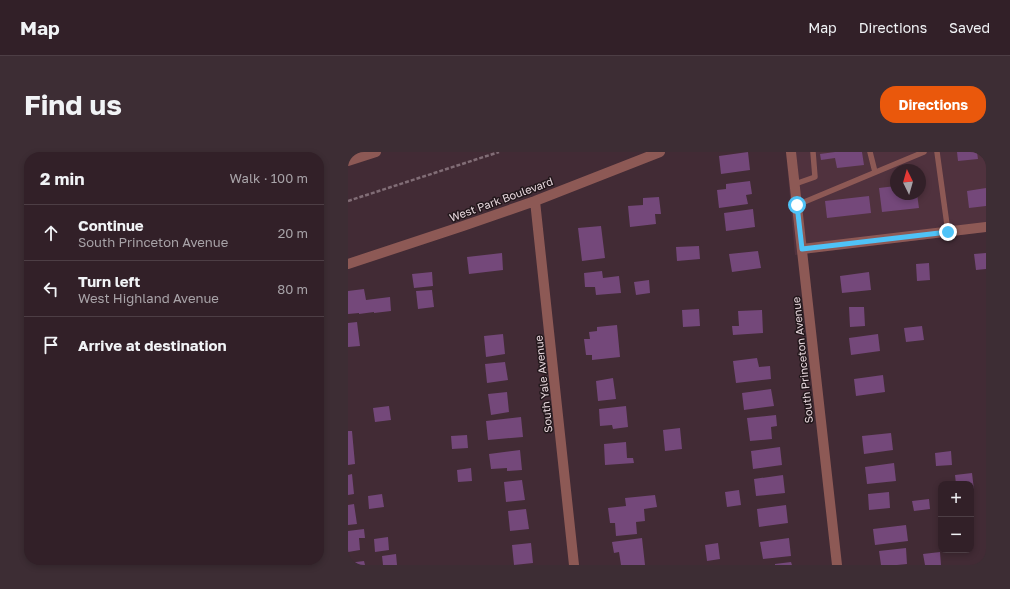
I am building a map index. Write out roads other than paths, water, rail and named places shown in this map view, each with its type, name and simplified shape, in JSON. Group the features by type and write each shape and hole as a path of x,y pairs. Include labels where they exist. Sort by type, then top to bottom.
{"street":[{"path":"348,161 376,152"},
{"name":"West Park Boulevard","path":"348,264 535,201 660,152"},
{"name":"South Princeton Avenue","path":"791,152 837,565"},
{"name":"South Yale Avenue","path":"535,201 574,565"},
{"path":"802,249 986,227"}],"lane":[{"path":"795,184 815,178 813,152"},
{"path":"870,152 875,172"},
{"path":"797,205 914,154 924,152"},
{"path":"937,152 948,232"}]}
